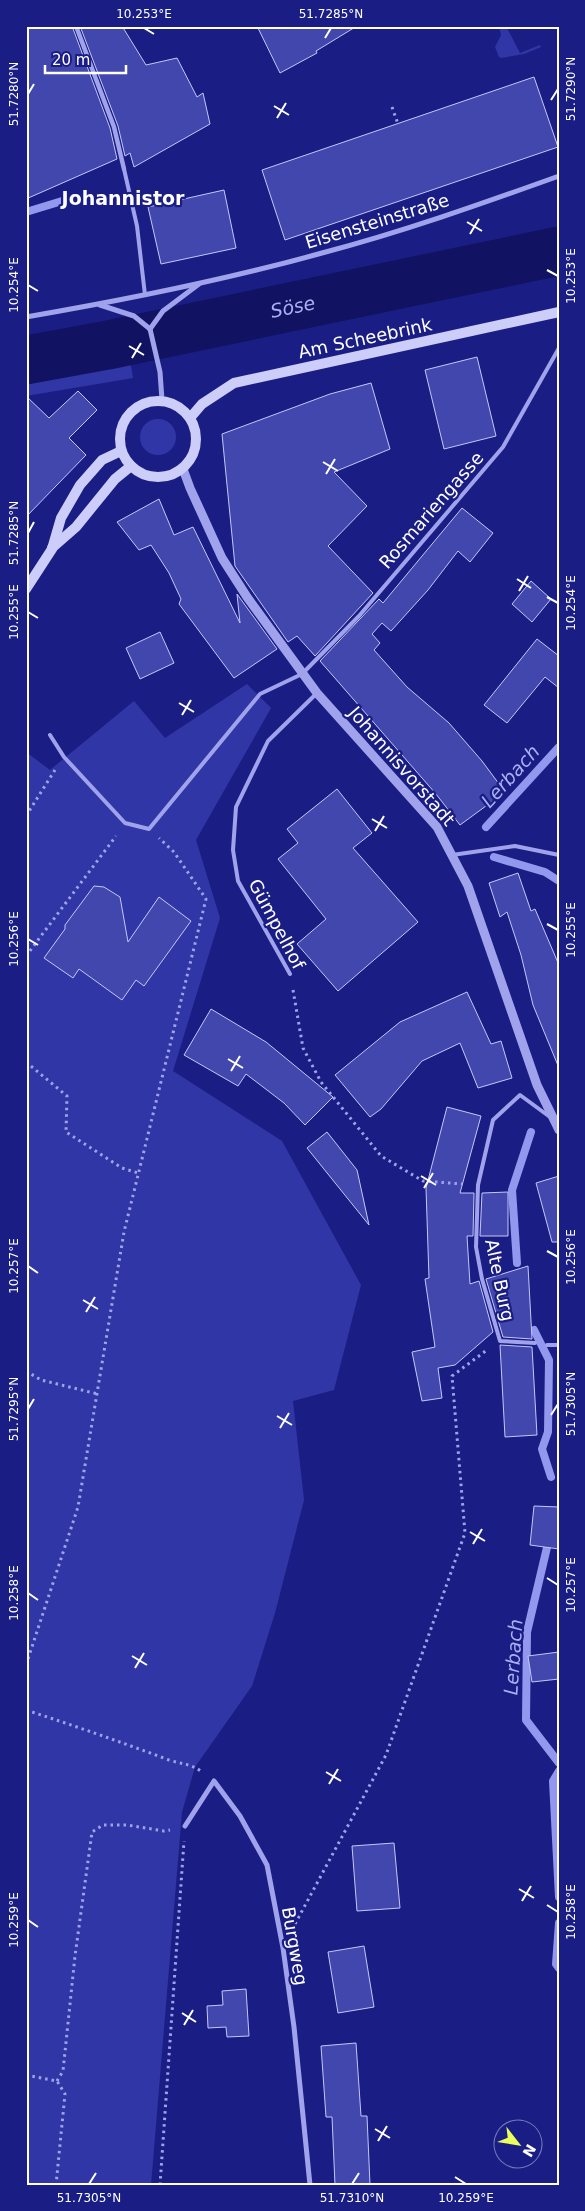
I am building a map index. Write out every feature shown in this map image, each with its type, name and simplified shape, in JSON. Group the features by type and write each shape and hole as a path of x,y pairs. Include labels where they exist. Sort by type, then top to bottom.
{"main road":[{"name":"Am Scheebrink","path":"190,418 202,404 234,383 559,312"},
{"path":"162,400 178,406 190,418 195,428 195,450 191,460 171,476 156,478 142,475 131,466 121,451 119,438 121,426 128,414 138,406 150,401 162,400"},
{"path":"52,549 61,518 80,485 102,460 121,451"},
{"path":"26,589 52,549 76,527 115,479 131,466"}],"street":[{"path":"76,26 114,127 124,169"},
{"name":"Eisensteinstraße","path":"26,317 145,295 338,249 559,176"},
{"name":"Eisensteinstraße","path":"150,329 163,311 201,282"},
{"path":"99,304 134,316 150,329 160,372 162,400"},
{"name":"Johannisvorstadt","path":"183,468 190,488 222,558 247,597 317,693 437,827 468,886 537,1085 559,1130"},
{"path":"185,1826 214,1781"},
{"name":"Burgweg","path":"214,1781 240,1816 267,1865 283,1948 294,2027 310,2185"}],"lane":[{"path":"124,169 137,226 145,295"},
{"name":"Rosmariengasse","path":"302,674 359,616 504,447 559,348"},
{"path":"50,735 64,757 125,823 150,829 260,694 302,674"},
{"name":"Gümpelhof","path":"290,974 238,880 232,850 236,807 268,741 317,693"},
{"path":"452,855 515,846 559,855"},
{"name":"Alte Burg","path":"535,1343 500,1341 482,1279 476,1248 478,1185 493,1120 520,1095 554,1120"},
{"path":"547,1345 559,1345"}],"path":[{"path":"392,107 398,124"},
{"path":"26,816 64,757"},
{"path":"26,956 125,823"},
{"path":"26,1665 78,1507 124,1232 206,899 174,852 150,829"},
{"path":"26,947 30,951"},
{"name":"Gümpelhof","path":"290,974 303,1048 321,1082 381,1156 424,1181 478,1185"},
{"path":"26,1062 67,1096 66,1132 122,1168 138,1173"},
{"path":"283,1948 386,1755 465,1533 452,1376 500,1341"},
{"path":"26,1371 41,1380 98,1394"},
{"path":"26,1710 117,1739 172,1761 195,1767 214,1781"},
{"path":"57,2081 64,2071 75,1956 92,1832 103,1825 127,1825 164,1831 185,1826 160,2185"},
{"path":"26,2075 57,2081 65,2094 56,2185"}],"shaded area":[{"path":"499,26 506,26 520,53 540,45 541,47 524,54 499,57 495,47 501,35"},
{"path":"121,333 125,338 129,354 26,373 26,346 89,334 91,338"},
{"path":"129,354 133,378 26,396 26,373"},
{"path":"158,419 171,424 176,437 171,450 158,455 145,450 140,437 145,424"},
{"path":"247,684 271,708 196,840 220,918 173,1071 282,1141 361,1285 334,1390 293,1401 304,1500 275,1613 252,1686 195,1767 182,1812 151,2185 26,2185 26,752 50,770 134,701 165,738"}],"building":[{"path":"26,26 72,26 110,128 117,159 26,199"},
{"path":"80,26 122,26 146,65 177,58 197,97 203,93 210,124 134,167 130,153 125,156 118,126"},
{"path":"257,26 357,26 316,51 317,53 280,73"},
{"path":"534,77 558,147 285,240 262,170"},
{"path":"224,190 236,248 161,264 148,207"},
{"path":"477,357 496,436 444,449 425,370"},
{"path":"371,383 390,449 334,472 367,506 328,546 373,593 315,656 297,636 288,642 235,566 222,434 330,394"},
{"path":"78,391 97,410 69,438 86,455 26,517 26,396 49,418"},
{"path":"159,499 174,535 193,527 240,623 237,594 277,649 234,678 179,604 181,599 169,573 151,545 139,550 117,522"},
{"path":"462,508 493,533 470,562 458,551 428,590 391,631 382,623 372,634 380,643 374,650 407,687 449,723 482,761 505,792 460,825 436,794 320,661 379,599 383,603"},
{"path":"531,581 551,599 532,622 512,604"},
{"path":"160,632 174,663 140,679 126,648"},
{"path":"537,639 559,656 559,688 545,677 507,723 484,705"},
{"path":"337,789 372,833 353,848 418,922 338,991 297,944 326,919 278,859 298,843 287,829"},
{"path":"518,873 531,911 535,909 559,965 559,1068 533,1005 521,955 507,912 500,917 489,883"},
{"path":"94,886 104,887 120,897 128,942 159,897 191,921 144,986 136,980 122,1000 79,969 73,978 44,958 65,929 65,925"},
{"path":"467,992 491,1044 501,1041 512,1078 478,1088 460,1043 422,1061 381,1109 370,1117 335,1075 400,1022"},
{"path":"211,1009 266,1042 333,1097 305,1125 284,1103 246,1074 238,1086 184,1055"},
{"path":"447,1107 481,1116 460,1193 474,1193 473,1236 467,1236 470,1284 479,1281 493,1332 455,1365 438,1368 442,1398 422,1401 412,1352 435,1347 425,1279 429,1278 426,1188"},
{"path":"327,1132 357,1170 369,1225 307,1148"},
{"path":"559,1176 559,1242 552,1242 536,1183"},
{"path":"508,1192 508,1236 480,1236 482,1193"},
{"path":"528,1266 532,1339 503,1337 486,1279"},
{"path":"500,1345 532,1347 537,1435 505,1437"},
{"path":"534,1506 559,1507 559,1549 530,1545"},
{"path":"559,1652 559,1679 532,1682 528,1656"},
{"path":"394,1843 400,1908 357,1911 352,1846"},
{"path":"364,1946 374,2007 338,2013 328,1952"},
{"path":"246,1989 249,2036 227,2037 226,2027 208,2028 207,2006 223,2005 222,1991"},
{"path":"356,2043 361,2116 367,2116 370,2185 335,2185 332,2117 326,2117 321,2046"}],"waterway":[{"path":"26,212 72,198"},
{"name":"Söse","path":"26,360 108,345 559,251"},
{"name":"Lerbach","path":"486,827 559,747"},
{"name":"Lerbach","path":"494,857 545,872 559,881"},
{"name":"Lerbach","path":"517,1263 512,1190 531,1132"},
{"name":"Lerbach","path":"534,1330 549,1360 548,1432 542,1449 551,1477"},
{"name":"Lerbach","path":"549,1539 527,1632 526,1720 559,1763"},
{"name":"Lerbach","path":"559,1771 553,1781 559,1897"},
{"name":"Lerbach","path":"559,1923 556,1964 559,1968"}],"district":[{"name":"Johannistor","path":"123,198"}]}
